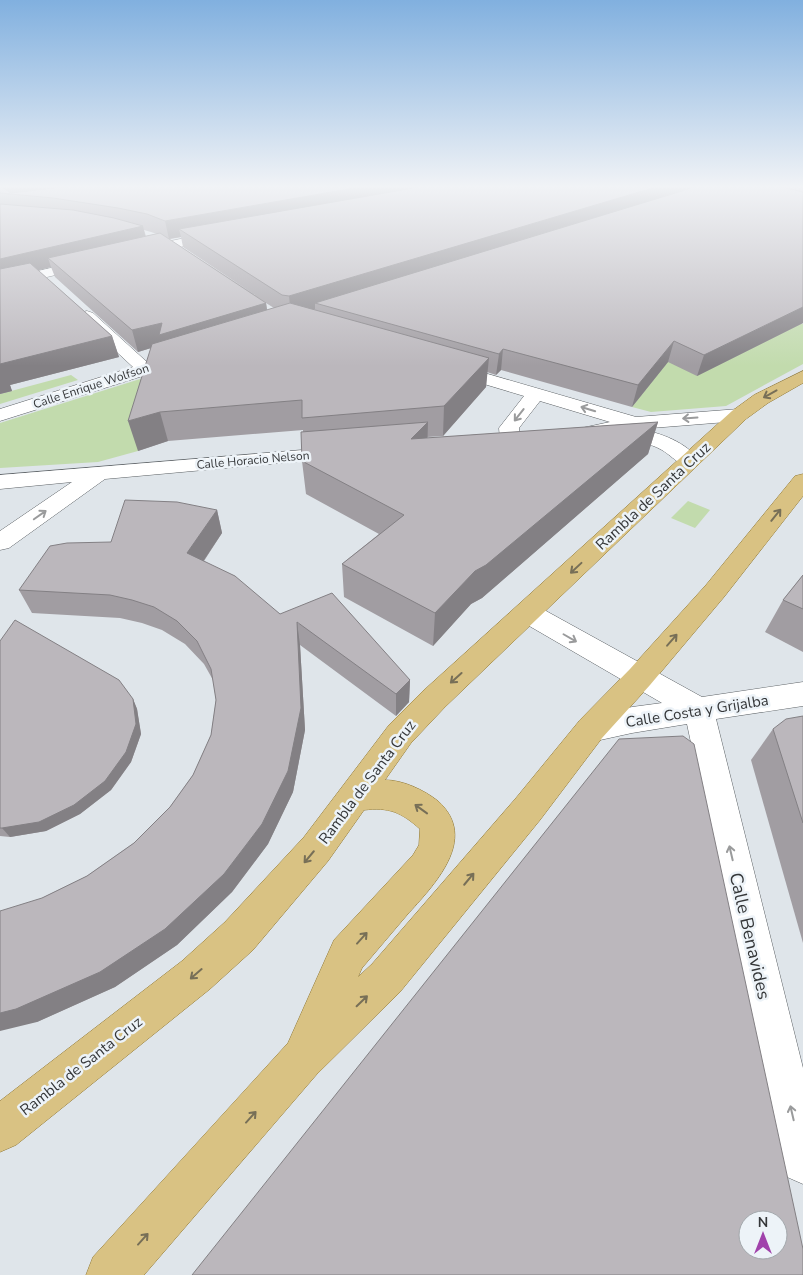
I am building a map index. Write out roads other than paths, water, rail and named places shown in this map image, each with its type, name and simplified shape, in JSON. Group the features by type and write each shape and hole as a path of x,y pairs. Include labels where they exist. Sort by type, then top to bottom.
{"main road":[{"name":"Rambla de Santa Cruz","path":"0,1129 147,1014 239,936 316,849 400,734 434,699 739,415 761,399 803,376"},
{"path":"111,1275 302,1059 386,978 528,809 591,729 640,677 715,591 803,481"},
{"path":"302,1059 348,954 426,867 436,848 438,831 432,818 422,809 396,795 375,794 354,797"}],"street":[{"path":"129,254 161,246"},
{"path":"169,246 183,256"},
{"path":"0,284 100,261"},
{"path":"41,275 55,287"},
{"path":"76,306 145,369"},
{"name":"Calle Enrique Wolfson","path":"0,415 200,352"},
{"path":"438,364 635,423"},
{"path":"510,439 509,428 536,393"},
{"path":"595,432 635,423 739,415"},
{"path":"567,434 595,432 631,433 661,440 679,451 689,461"},
{"name":"Calle Horacio Nelson","path":"0,482 359,452"},
{"path":"0,542 99,474"},
{"path":"528,613 699,710"},
{"name":"Calle Costa y Grijalba","path":"591,729 803,694"},
{"name":"Calle Benavides","path":"699,710 803,1161"}]}
